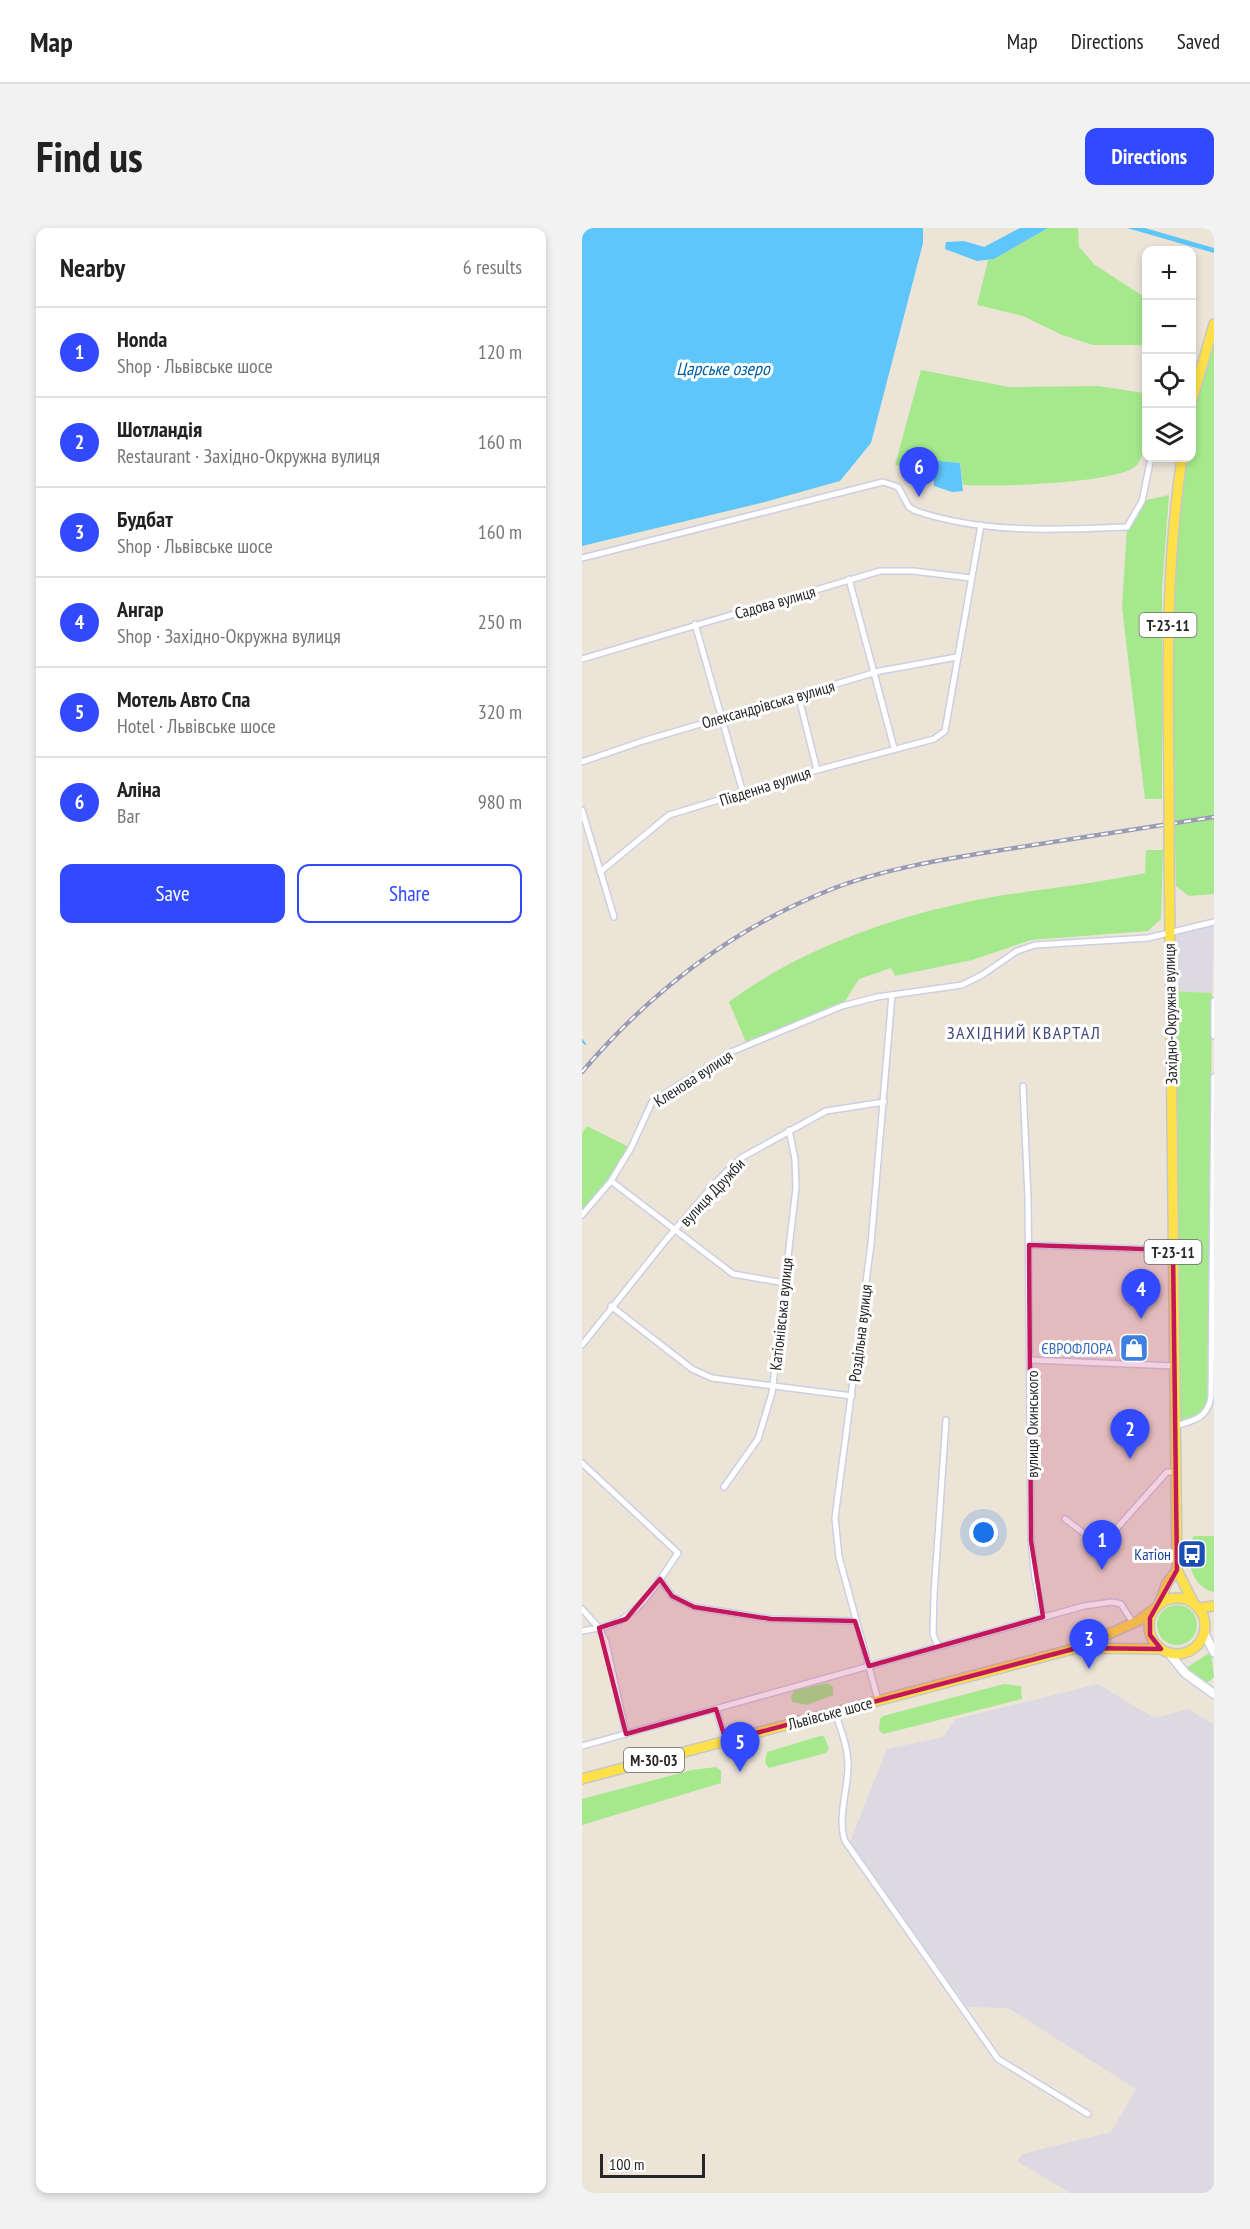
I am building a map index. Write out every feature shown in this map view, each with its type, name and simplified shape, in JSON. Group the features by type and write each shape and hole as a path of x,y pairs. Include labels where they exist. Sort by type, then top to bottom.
{"main road":[{"path":"1196,383 1214,324"},
{"name":"Західно-Окружна вулиця","path":"1181,462 1171,531 1168,596 1175,1472 1177,1570 1196,1605"},
{"path":"1177,1570 1167,1583 1150,1618 1150,1635 1185,1673 1214,1694"},
{"path":"1156,1607 1176,1597 1196,1605 1214,1606"},
{"name":"Т-23-11","path":"1196,1605 1208,1628 1214,1653"},
{"name":"Львівське шосе","path":"582,1779 1077,1648 1134,1623 1156,1607"},
{"path":"1165,1651 1178,1654 1194,1648 1208,1628"},
{"name":"Львівське шосе","path":"1077,1648 1165,1651"}],"street":[{"path":"582,558 883,482 898,487 909,507 915,511 981,525 1038,531 1127,527 1142,501 1150,462"},
{"path":"957,657 981,525"},
{"name":"Садова вулиця","path":"582,659 880,571 971,578"},
{"path":"849,579 894,748"},
{"path":"695,624 743,793"},
{"name":"Олександрівська вулиця","path":"582,762 798,694 875,673 957,657"},
{"name":"Південна вулиця","path":"600,872 669,816 817,770 934,739 945,731 957,657"},
{"path":"798,694 817,770"},
{"path":"582,810 614,917"},
{"name":"Кленова вулиця","path":"582,1215 611,1181 631,1148 652,1102 718,1058 842,1006 892,995 962,985 982,975 1017,951 1035,945 1149,938 1214,922"},
{"name":"Роздільна вулиця","path":"878,1700 839,1557 835,1518 872,1244 892,995"},
{"path":"1214,1001 1214,1036"},
{"path":"1175,1426 1196,1420 1210,1406 1213,1342 1214,1077"},
{"name":"вулиця Окинського","path":"1023,1086 1029,1245 1031,1541 1035,1578 1043,1617"},
{"name":"вулиця Дружби","path":"582,1345 676,1229 717,1181 741,1158 826,1111 884,1102"},
{"name":"Катіонівська вулиця","path":"724,1487 758,1439 773,1387 795,1188 795,1159 789,1130"},
{"path":"611,1181 733,1274 785,1283"},
{"path":"1029,1245 1173,1250"},
{"path":"612,1306 692,1369 712,1378 852,1396"},
{"path":"1031,1360 1174,1366"},
{"path":"938,1646 933,1634 934,1594 946,1420"},
{"path":"582,1463 678,1553 660,1579 626,1619 616,1625 582,1631"},
{"path":"1065,1519 1101,1546 1167,1472 1175,1472"},
{"path":"660,1579 672,1596 694,1607 771,1619 855,1621"},
{"path":"582,1746 1043,1617 1112,1602 1121,1604 1134,1623"},
{"path":"582,1609 599,1628 610,1658 626,1734"},
{"path":"716,1709 726,1741"},
{"path":"835,1712 846,1743 848,1766 842,1825 844,1841 998,2059 1088,2114"}],"highlighted area":[{"path":"1029,1245 1173,1250 1177,1570 1150,1618 1150,1635 1161,1649 1077,1648 726,1741 716,1709 626,1734 599,1628 626,1619 660,1579 672,1596 694,1607 771,1619 855,1621 869,1666 1043,1617 1031,1541"}],"shaded area":[{"path":"1214,925 1212,993 1173,991 1172,935"},
{"path":"1098,1684 1154,1718 1188,1709 1214,1725 1214,2193 1070,2193 1017,2161 1022,2154 1111,2132 1136,2089 1008,2008 967,2007 850,1842 887,1749 943,1737 956,1719"}],"green space":[{"path":"1048,228 1078,228 1079,247 1095,265 1142,295 1142,345 1093,345 1062,335 1023,316 977,305 988,260 994,259"},
{"path":"1214,335 1214,894 1189,896 1176,886 1172,725 1174,531 1185,462 1196,462 1196,398"},
{"path":"921,370 1009,387 1098,386 1142,393 1142,454 1137,465 1126,471 1107,476 1054,483 963,485 960,463 938,462 933,473 895,465"},
{"path":"1169,495 1162,589 1162,799 1145,799 1122,608 1127,527 1142,501"},
{"path":"1146,850 1163,850 1161,919 1148,931 1031,940 972,960 895,976 891,968 859,979 842,1006 747,1045 729,1002 758,982 819,949 885,924 953,905 1145,873"},
{"path":"1173,991 1212,993 1208,1397 1202,1412 1178,1422"},
{"path":"587,1126 631,1148 611,1181 582,1215 582,1133"},
{"path":"1194,1536 1214,1536 1214,1592 1204,1588 1192,1572 1190,1562 1197,1562 1196,1547 1191,1540"},
{"path":"1177,1605 1185,1606 1191,1611 1196,1617 1196,1633 1191,1639 1185,1644 1177,1645 1169,1644 1163,1639 1158,1633 1157,1625 1158,1617 1163,1611 1169,1606"},
{"path":"1211,1652 1214,1677 1207,1683 1186,1668"},
{"path":"828,1683 833,1687 833,1695 807,1705 792,1702 791,1696 795,1690"},
{"path":"1004,1684 1021,1686 1022,1699 883,1734 879,1730 880,1719 883,1716"},
{"path":"824,1736 829,1749 826,1753 769,1768 765,1763 767,1752"},
{"path":"716,1767 721,1771 721,1783 582,1825 582,1799 692,1770"}],"water":[{"name":"Царське озеро","path":"582,228 923,228 923,243 871,443 840,481 765,502 582,546"},
{"path":"1020,228 1048,228 994,259 977,261 945,249 946,242 964,241 984,247"},
{"path":"1127,228 1145,228 1214,248 1214,253"},
{"path":"938,461 960,463 963,491 952,492 934,486 933,473"}],"waterway":[{"path":"582,1040 585,1044"}],"railway":[{"path":"582,1072 636,1015 696,965 761,923 832,889 871,876 933,862 1214,817"}],"place":[{"name":"Аліна","path":"919,497"},
{"name":"Ангар","path":"1141,1319"},
{"name":"ЄВРОФЛОРА","path":"1134,1348"},
{"name":"Шотландія","path":"1130,1459"},
{"name":"Катіон","path":"1192,1554"},
{"name":"Honda","path":"1102,1570"},
{"name":"Будбат","path":"1089,1669"},
{"name":"Мотель Авто Спа","path":"740,1772"}],"district":[{"name":"ЗАХІДНИЙ КВАРТАЛ","path":"1024,1032"}]}
